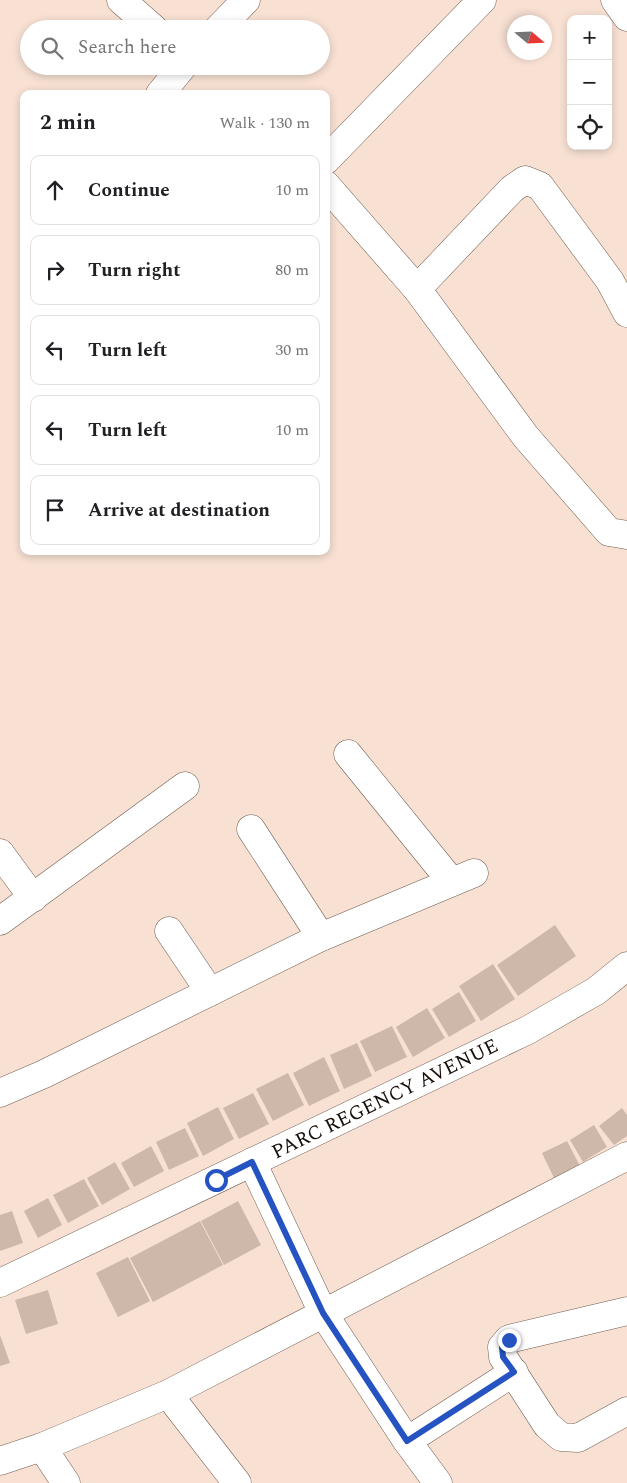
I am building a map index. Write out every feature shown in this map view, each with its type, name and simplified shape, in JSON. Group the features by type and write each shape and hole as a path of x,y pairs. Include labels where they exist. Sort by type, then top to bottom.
{"street":[{"path":"121,0 144,20"},
{"path":"227,20 246,0"},
{"path":"330,156 482,0"},
{"path":"615,0 627,17"},
{"path":"163,90 176,75"},
{"path":"417,289 512,189 524,180 540,186 610,281 627,313"},
{"path":"330,190 417,289 526,437 609,532 627,535"},
{"path":"0,1093 44,1074 321,937 463,877 348,754"},
{"path":"0,921 185,786"},
{"path":"251,829 321,937"},
{"path":"0,853 33,898"},
{"path":"169,931 210,992"},
{"name":"PARC REGENCY AVENUE","path":"0,1284 528,1030 596,991 627,966"},
{"path":"0,1461 42,1447 168,1394 627,1156"},
{"path":"252,1162 323,1313 407,1441 438,1483"},
{"path":"627,1311 509,1340 502,1347 503,1357 547,1425 561,1438 578,1438 627,1411"},
{"path":"407,1441 514,1372"},
{"path":"168,1394 237,1483"},
{"path":"42,1447 66,1483"}],"building":[{"path":"555,925 576,956 518,996 497,965"},
{"path":"493,964 515,999 481,1021 459,986"},
{"path":"459,992 476,1021 449,1037 432,1009"},
{"path":"427,1008 445,1038 413,1057 396,1027"},
{"path":"392,1026 407,1057 375,1072 360,1041"},
{"path":"357,1043 372,1076 344,1089 330,1055"},
{"path":"324,1057 340,1091 309,1106 293,1073"},
{"path":"288,1073 304,1105 273,1121 256,1089"},
{"path":"253,1093 269,1124 239,1139 223,1108"},
{"path":"218,1107 234,1139 203,1156 187,1123"},
{"path":"622,1108 627,1115 627,1136 614,1145 599,1126"},
{"path":"594,1125 607,1147 583,1162 570,1140"},
{"path":"185,1128 199,1156 169,1170 156,1142"},
{"path":"567,1141 580,1166 554,1178 542,1153"},
{"path":"151,1146 164,1171 134,1187 121,1163"},
{"path":"115,1162 130,1189 102,1205 87,1178"},
{"path":"84,1179 99,1206 68,1223 53,1195"},
{"path":"48,1198 62,1225 38,1238 24,1211"},
{"path":"238,1201 261,1245 224,1265 201,1221"},
{"path":"12,1211 23,1243 0,1251 0,1215"},
{"path":"200,1221 223,1265 153,1302 130,1258"},
{"path":"128,1257 150,1301 118,1317 96,1273"},
{"path":"48,1290 58,1324 26,1334 15,1300"},
{"path":"0,1335 10,1363 0,1366"}],"route":[{"path":"216,1180 252,1162 323,1313 407,1441 514,1372 503,1357 502,1347 509,1340"}]}
